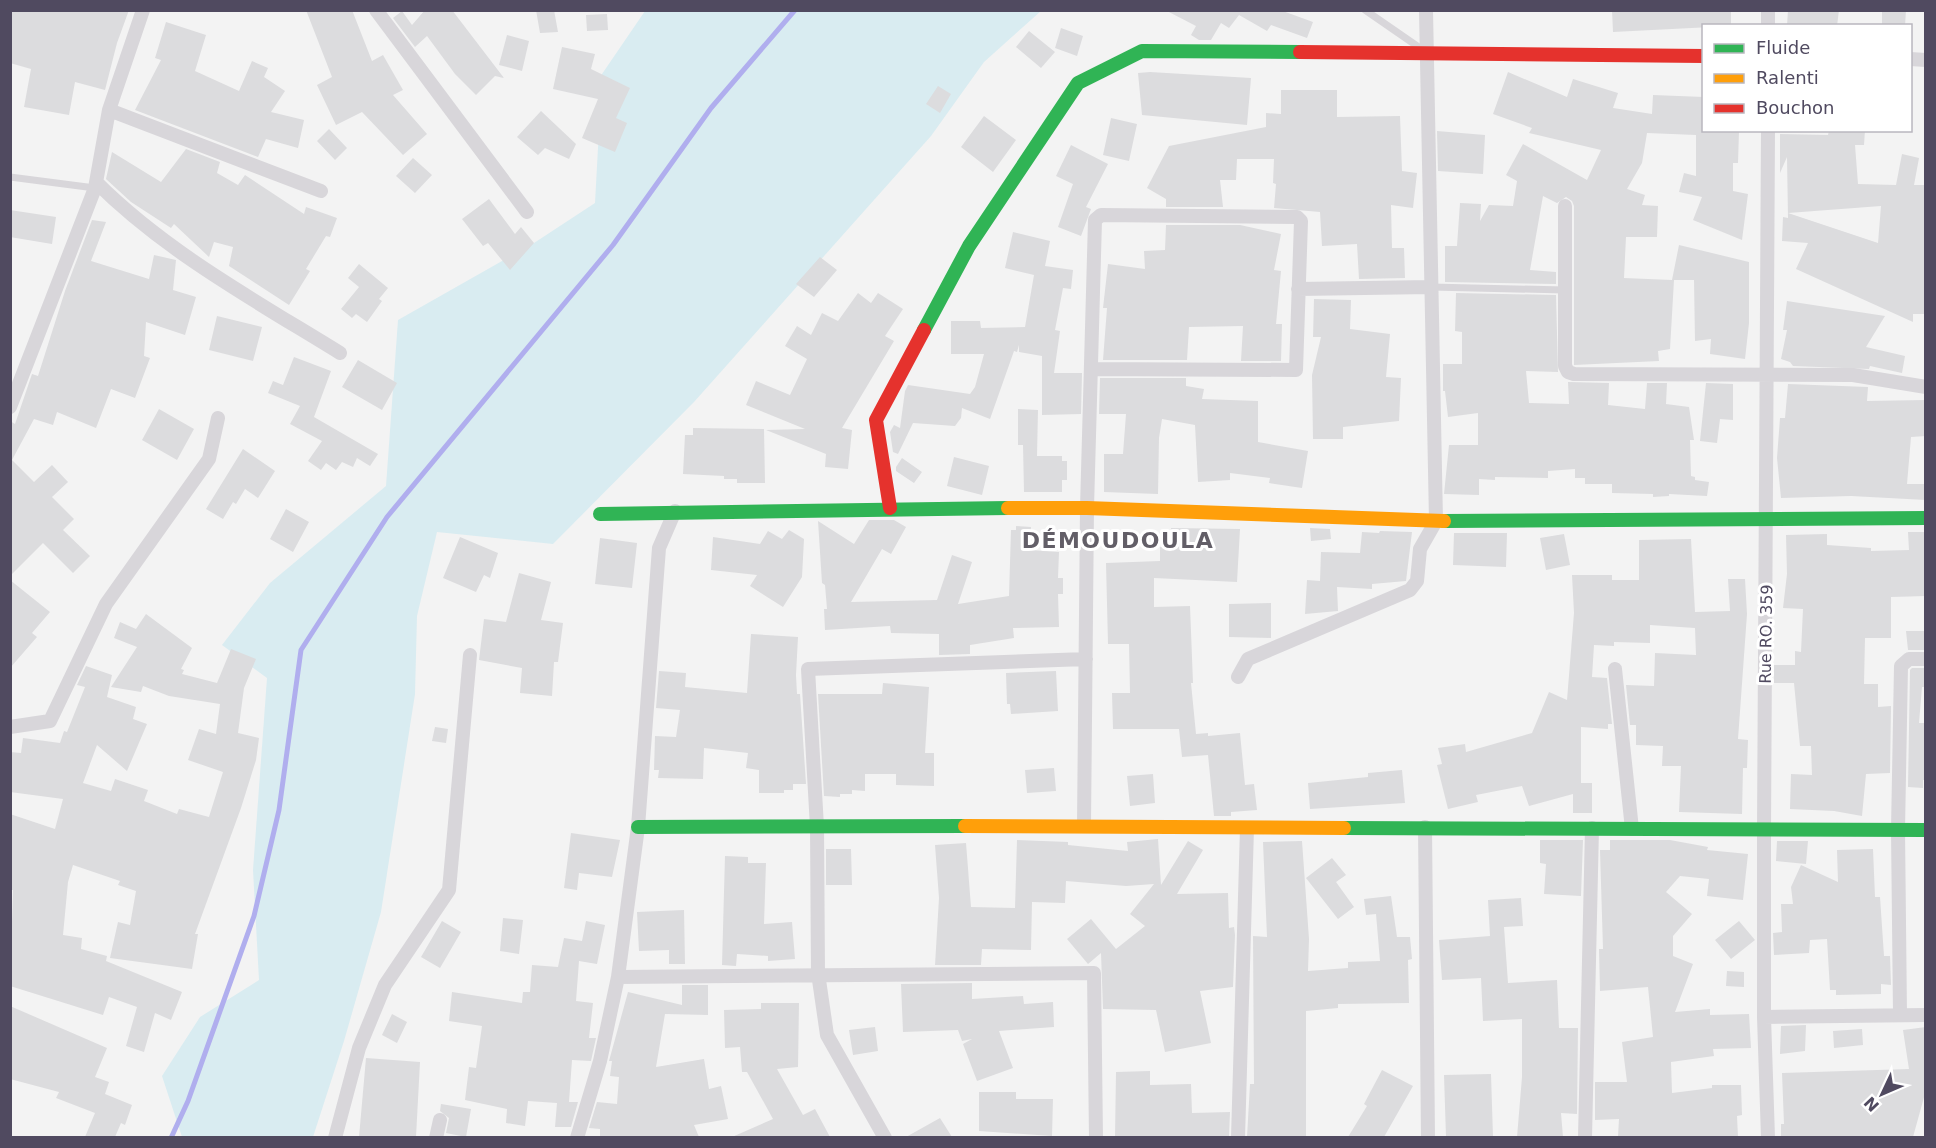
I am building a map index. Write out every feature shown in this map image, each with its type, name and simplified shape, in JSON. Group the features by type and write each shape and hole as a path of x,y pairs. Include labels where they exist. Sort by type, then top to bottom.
{"street":[{"path":"10,407 96,185 109,110 143,10"},
{"path":"376,10 527,212"},
{"path":"1238,677 1248,659 1410,590 1417,581 1420,549 1436,521 1426,10"},
{"path":"890,508 876,420 969,246 1078,83 1142,51 1702,56"},
{"path":"109,110 321,191"},
{"name":"Rue RO. 359","path":"1768,132 1764,1017 1768,1137"},
{"path":"96,185 123,209 221,279 340,352"},
{"path":"1565,206 1564,366 1568,372 1574,374 1853,375 1926,387"},
{"path":"1084,825 1087,508 1091,369 1097,217 1297,217 1303,225 1298,289 1297,367 1293,371 1091,369"},
{"path":"1298,289 1431,287"},
{"path":"10,727 50,721 106,604 209,459 218,418"},
{"path":"600,514 675,510 1087,508 1436,521 1767,517 1926,518"},
{"path":"577,1137 600,1061 618,976 638,827 659,548 675,510"},
{"path":"335,1137 359,1048 385,985 448,890 470,655"},
{"path":"879,1136 827,1035 818,973 817,827 808,669 1086,659"},
{"path":"1900,1016 1898,830 1900,666 1909,659 1926,659"},
{"path":"1615,669 1632,828"},
{"path":"638,827 1084,825 1247,828 1425,826 1926,830"},
{"path":"1425,826 1428,1137"},
{"path":"1238,1137 1247,828"},
{"path":"1585,1137 1592,828"},
{"path":"618,976 1094,973 1096,1137"},
{"path":"1764,1017 1926,1015"},
{"path":"436,1137 440,1120"}],"lane":[{"path":"1365,10 1426,52"},
{"path":"10,177 96,185"},
{"path":"1431,287 1564,290"}],"shaded area":[{"path":"645,11 1041,11 984,62 931,136 694,402 553,544 437,532 417,616 415,694 381,912 344,1041 313,1137 182,1137 162,1076 200,1017 259,980 253,870 267,678 222,645 270,583 386,486 398,320 534,243 595,203 602,74"}],"building":[{"path":"10,10 129,10 117,43 105,90 75,82 69,115 24,107 31,69 10,63"},
{"path":"306,10 352,10 372,61 383,55 403,90 393,95 427,134 403,155 362,112 336,125 317,85 332,77"},
{"path":"425,10 452,10 504,78 495,76 476,95 455,74 427,36 415,47 393,18 402,11 412,25"},
{"path":"536,10 554,10 558,32 540,33"},
{"path":"1165,10 1280,10 1313,22 1307,38 1271,25 1267,31 1239,15 1229,28 1221,23 1211,40 1199,40 1191,35 1196,26"},
{"path":"1612,10 1731,10 1731,24 1702,24 1702,27 1613,32"},
{"path":"1788,10 1839,10 1837,24 1787,24"},
{"path":"1882,10 1906,10 1905,24 1882,24"},
{"path":"607,14 608,30 587,31 586,15"},
{"path":"166,22 206,35 195,71 239,91 252,61 268,68 264,77 285,91 271,112 304,120 298,148 266,139 258,157 135,110 161,60 155,58"},
{"path":"1061,28 1083,36 1077,56 1055,48"},
{"path":"1029,31 1055,52 1041,68 1016,47"},
{"path":"507,35 529,41 522,71 499,65"},
{"path":"562,47 595,54 591,69 630,88 616,118 627,123 615,152 582,138 598,99 553,89"},
{"path":"1508,72 1567,97 1573,79 1618,93 1613,108 1652,114 1653,95 1702,97 1702,132 1739,132 1738,163 1733,163 1733,191 1748,194 1742,240 1693,220 1702,197 1679,192 1684,173 1696,176 1696,135 1647,133 1642,163 1627,189 1645,195 1642,205 1658,206 1657,237 1626,237 1624,278 1672,280 1679,245 1749,262 1749,323 1745,359 1710,354 1711,339 1695,341 1694,280 1674,280 1670,349 1658,351 1659,361 1574,365 1574,206 1572,201 1566,197 1557,203 1543,196 1530,270 1556,272 1556,284 1445,282 1445,246 1457,246 1460,203 1481,204 1480,221 1489,205 1513,206 1517,181 1506,175 1523,144 1587,180 1601,150 1529,133 1532,128 1493,114"},
{"path":"1138,73 1251,78 1247,125 1142,115"},
{"path":"938,86 951,94 940,113 926,104"},
{"path":"1281,90 1337,90 1337,117 1400,116 1402,171 1417,173 1413,208 1391,205 1392,248 1404,248 1405,278 1359,279 1357,244 1322,246 1320,212 1274,208 1276,184 1273,183 1274,159 1237,159 1236,180 1220,180 1223,207 1166,207 1166,199 1147,188 1169,146 1266,127 1266,113 1281,114"},
{"path":"541,111 576,144 569,159 545,148 538,155 517,137"},
{"path":"984,116 1016,140 993,172 961,147"},
{"path":"1111,118 1137,124 1129,161 1103,155"},
{"path":"329,129 347,148 335,160 317,141"},
{"path":"1437,131 1485,135 1483,174 1438,171"},
{"path":"1829,132 1865,132 1864,145 1855,145 1858,184 1896,185 1902,154 1919,158 1914,185 1926,185 1926,314 1913,314 1913,322 1796,269 1808,243 1782,241 1783,217 1788,218 1787,157 1780,173 1780,134 1828,135","holes":["1881,206 1878,243 1788,213"]},
{"path":"1071,145 1108,164 1086,207 1091,209 1081,236 1058,227 1073,184 1056,176"},
{"path":"186,149 220,162 217,173 238,185 245,175 304,214 306,207 337,218 330,237 326,236 306,269 310,271 289,305 229,266 233,247 214,242 209,257 174,224 171,228 131,202 106,179 112,152 161,182"},
{"path":"413,158 432,175 415,193 396,176"},
{"path":"489,199 515,234 521,227 534,243 510,270 488,243 483,246 462,219"},
{"path":"10,210 56,217 52,244 10,237"},
{"path":"92,220 106,222 91,261 149,279 154,255 176,260 173,290 196,297 185,335 146,322 144,356 150,358 135,398 111,389 96,428 57,412 53,425 34,419 12,460 34,482 52,465 68,482 52,497 74,519 63,530 90,556 73,573 43,543 10,576 10,421 15,424 32,374 38,376 65,291"},
{"path":"1166,225 1240,225 1281,234 1274,270 1281,271 1276,324 1282,324 1281,361 1241,361 1243,326 1189,327 1187,360 1103,360 1107,308 1103,308 1108,264 1145,269 1144,251 1165,250"},
{"path":"1013,232 1050,241 1045,266 1073,270 1071,289 1063,288 1055,330 1060,331 1054,373 1082,373 1081,414 1042,415 1042,356 1019,352 1019,345 1017,352 1014,351 990,419 962,408 961,418 955,426 913,423 898,454 893,452 890,432 894,425 900,428 905,391 908,385 970,394 975,387 984,354 951,354 951,321 980,321 981,328 1025,327 1034,275 1005,268"},
{"path":"820,257 837,270 814,297 796,284"},
{"path":"359,264 388,288 379,299 382,301 367,322 356,314 352,318 341,309 359,287 348,278"},
{"path":"858,293 871,303 878,293 903,309 885,336 894,341 842,428 852,430 848,469 825,467 826,454 766,430 805,429 746,405 756,381 790,395 807,359 785,346 797,326 811,335 822,313 838,321"},
{"path":"1456,293 1556,295 1558,372 1526,371 1529,403 1569,404 1568,382 1609,383 1608,405 1645,409 1647,383 1667,383 1666,404 1689,407 1694,440 1690,440 1691,476 1695,477 1695,480 1709,482 1707,496 1669,494 1669,496 1653,497 1653,494 1612,493 1612,484 1585,484 1585,478 1575,478 1575,469 1548,471 1548,478 1479,479 1479,495 1444,494 1449,445 1478,445 1478,413 1448,417 1445,391 1443,391 1443,364 1462,364 1462,332 1455,331"},
{"path":"1314,299 1351,300 1350,329 1390,334 1386,377 1401,378 1399,421 1343,427 1343,439 1313,439 1312,375 1321,337 1313,337"},
{"path":"1787,301 1885,316 1866,347 1905,356 1902,373 1870,366 1869,369 1793,366 1790,362 1781,359 1787,330 1783,330"},
{"path":"217,316 262,327 253,361 209,350"},
{"path":"294,357 331,371 314,417 378,454 370,466 357,458 353,467 342,462 336,470 326,463 321,470 308,461 322,441 290,424 300,406 268,393 273,381 283,385"},
{"path":"358,360 397,383 382,410 342,387"},
{"path":"1100,378 1186,378 1186,386 1204,389 1202,399 1258,401 1258,442 1308,451 1302,488 1269,483 1270,478 1230,473 1230,480 1198,482 1195,425 1162,419 1159,438 1158,494 1104,492 1104,454 1123,454 1126,414 1099,414"},
{"path":"1706,383 1733,384 1733,420 1720,419 1717,443 1700,441"},
{"path":"1788,384 1868,387 1867,401 1926,400 1926,436 1911,437 1907,484 1926,484 1926,500 1851,496 1781,498 1777,458 1780,418 1785,418"},
{"path":"159,409 194,429 177,460 142,440"},
{"path":"1018,409 1038,410 1037,456 1062,456 1062,461 1067,461 1067,480 1062,480 1062,492 1024,492 1023,445 1018,445"},
{"path":"693,428 764,429 765,483 737,483 737,479 724,479 724,476 683,474 685,435 693,435"},
{"path":"243,449 275,471 258,498 245,489 236,504 233,502 223,519 206,509"},
{"path":"954,457 989,466 982,495 947,486"},
{"path":"902,458 922,472 914,483 896,471"},
{"path":"286,509 309,522 293,552 270,539"},
{"path":"869,520 894,520 906,527 891,554 882,549 851,602 937,600 952,555 972,562 958,604 1009,596 1011,530 1016,530 1016,526 1031,527 1029,550 1059,552 1058,578 1063,578 1063,594 1058,594 1059,627 1013,628 1014,638 970,645 970,654 939,655 939,634 891,633 890,626 825,630 824,609 827,609 825,585 822,583 818,521 854,544"},
{"path":"1171,528 1240,529 1237,582 1154,578 1154,607 1190,606 1193,683 1191,683 1196,734 1208,733 1208,736 1240,733 1245,785 1254,784 1257,810 1231,812 1231,816 1214,816 1208,755 1182,757 1179,729 1113,729 1112,693 1130,693 1129,644 1108,644 1106,563 1160,561 1160,547 1170,548"},
{"path":"1310,528 1330,529 1331,539 1311,541"},
{"path":"789,530 804,539 802,577 783,607 750,586 757,575 711,570 713,537 760,544 768,531 782,539"},
{"path":"1380,531 1412,532 1406,581 1372,584 1372,589 1337,587 1338,611 1305,614 1307,580 1320,581 1321,552 1360,553 1362,532 1379,533"},
{"path":"1908,532 1926,532 1926,596 1891,597 1891,638 1865,638 1864,684 1878,684 1878,707 1891,706 1890,773 1866,774 1862,816 1834,811 1790,809 1791,774 1812,775 1811,746 1800,746 1794,683 1774,683 1774,665 1795,665 1795,651 1801,652 1803,609 1783,608 1787,574 1786,535 1827,534 1827,545 1871,548 1871,551 1909,550"},
{"path":"1454,533 1507,533 1506,567 1453,565"},
{"path":"1564,534 1570,565 1546,570 1540,538"},
{"path":"460,537 498,553 490,578 484,575 476,592 443,578"},
{"path":"600,538 637,543 632,588 595,584"},
{"path":"1691,539 1695,612 1730,611 1728,579 1745,579 1747,614 1738,739 1748,740 1747,768 1743,768 1742,814 1679,812 1681,766 1662,766 1663,746 1636,745 1636,725 1630,725 1626,685 1654,686 1655,653 1696,655 1695,628 1650,625 1650,643 1614,642 1614,646 1594,645 1592,677 1607,678 1612,724 1608,724 1608,729 1581,727 1581,783 1592,783 1592,813 1573,813 1573,794 1529,806 1522,786 1476,795 1478,802 1448,809 1437,765 1442,764 1438,748 1465,744 1466,752 1532,733 1549,692 1567,700 1574,613 1572,575 1612,575 1612,580 1639,580 1639,540"},
{"path":"519,573 551,582 541,620 563,623 558,662 554,662 552,696 520,693 522,668 479,660 484,619 506,622"},
{"path":"10,580 50,612 32,633 37,637 10,668"},
{"path":"1271,603 1271,638 1229,637 1229,604"},
{"path":"146,614 192,648 181,669 184,670 182,674 217,683 231,649 256,659 244,688 238,733 259,738 256,760 241,808 195,934 198,934 192,969 110,958 118,922 130,925 136,891 118,885 120,881 73,865 68,882 63,935 82,938 81,949 107,956 106,961 182,992 171,1020 155,1013 144,1052 126,1046 137,1007 109,997 103,1015 10,986 13,890 10,890 10,814 55,829 63,799 10,792 10,752 21,753 23,738 60,743 64,731 67,732 85,687 77,685 86,666 112,675 107,697 136,707 133,719 147,724 127,771 97,745 83,783 111,791 115,779 148,790 144,801 177,814 179,809 209,817 223,772 188,760 199,729 216,734 220,704 169,696 143,686 141,692 111,687 137,647 114,638 120,622 136,629"},
{"path":"1906,631 1926,631 1926,650 1908,650"},
{"path":"751,634 798,637 797,694 800,694 806,784 793,784 793,790 784,790 784,793 759,793 759,770 746,768 748,753 704,748 703,779 658,778 659,770 654,770 655,736 676,737 680,710 656,708 659,671 686,673 685,687 747,693"},
{"path":"1926,668 1926,687 1922,687 1919,723 1926,723 1926,780 1923,780 1923,788 1908,787 1910,670"},
{"path":"1056,671 1058,711 1011,714 1010,704 1007,704 1006,673"},
{"path":"883,683 929,687 925,753 934,753 934,786 896,785 896,774 865,774 865,791 852,790 852,794 840,794 840,797 824,796 818,694 882,694"},
{"path":"435,727 448,729 446,743 432,741"},
{"path":"1054,768 1056,791 1027,793 1025,770"},
{"path":"1402,770 1405,803 1310,809 1308,783 1368,777 1368,773"},
{"path":"1153,774 1155,803 1130,806 1127,776"},
{"path":"571,833 620,840 612,877 579,873 577,890 564,888"},
{"path":"1158,839 1161,885 1188,841 1203,850 1177,894 1228,893 1229,928 1234,927 1235,935 1233,987 1200,991 1211,1043 1165,1052 1156,1010 1103,1009 1101,953 1088,964 1067,939 1091,919 1116,949 1145,926 1130,914 1154,884 1126,886 1066,881 1065,903 1032,902 1031,950 982,949 981,965 935,965 939,898 935,845 966,843 971,907 1015,908 1017,840 1068,842 1068,845 1128,851 1127,842"},
{"path":"1540,840 1583,840 1581,896 1544,894 1546,864 1540,863"},
{"path":"1610,840 1670,840 1708,847 1707,850 1748,854 1743,900 1707,896 1709,879 1680,876 1666,892 1692,914 1673,936 1673,956 1693,964 1675,1012 1710,1009 1710,1015 1749,1014 1751,1048 1713,1049 1714,1056 1671,1062 1672,1093 1712,1088 1712,1085 1741,1085 1742,1115 1737,1116 1738,1137 1618,1137 1619,1119 1595,1120 1595,1082 1627,1082 1622,1042 1653,1037 1648,987 1600,991 1599,949 1603,949 1600,850 1610,850"},
{"path":"1302,841 1309,939 1308,971 1348,968 1348,962 1380,961 1376,914 1366,915 1364,899 1391,896 1397,937 1410,937 1412,959 1408,960 1409,1003 1338,1004 1338,1008 1306,1011 1306,1137 1247,1137 1250,1084 1254,1084 1253,936 1267,937 1263,842"},
{"path":"1777,841 1808,841 1806,864 1776,861"},
{"path":"826,849 851,849 852,885 826,885"},
{"path":"1873,849 1875,897 1880,897 1884,956 1890,956 1891,985 1881,984 1881,994 1836,995 1836,990 1830,990 1827,939 1810,940 1809,953 1774,955 1773,933 1782,932 1781,904 1793,904 1791,887 1801,865 1838,882 1837,850"},
{"path":"725,856 748,857 748,863 766,863 764,924 792,922 795,959 768,961 768,956 737,954 736,966 722,965"},
{"path":"1332,858 1346,875 1336,882 1354,907 1338,919 1306,878"},
{"path":"1521,898 1523,926 1504,927 1508,983 1557,980 1559,1028 1578,1028 1577,1114 1561,1113 1563,1137 1517,1137 1522,1077 1522,1019 1483,1021 1481,978 1442,980 1439,940 1490,936 1488,900"},
{"path":"684,910 685,964 669,964 669,950 639,951 637,912"},
{"path":"503,918 523,920 519,954 500,951"},
{"path":"442,921 461,932 440,968 421,957"},
{"path":"586,921 605,925 597,964 579,961 576,1001 593,1003 589,1038 596,1038 591,1061 572,1060 569,1102 578,1102 571,1127 555,1127 557,1103 528,1101 525,1126 506,1123 507,1109 465,1100 469,1067 476,1068 482,1026 449,1021 452,992 522,1003 523,992 530,992 532,965 558,967 564,938 582,941"},
{"path":"1739,921 1755,940 1731,959 1715,940"},
{"path":"1727,971 1744,972 1744,987 1726,986"},
{"path":"972,983 972,999 1023,996 1024,1004 1053,1002 1054,1027 999,1031 1013,1068 977,1081 963,1044 972,1039 962,1041 958,1030 903,1032 901,984"},
{"path":"682,985 708,985 708,1015 665,1014 656,1067 704,1059 709,1089 721,1086 728,1119 694,1125 699,1137 600,1137 600,1129 589,1128 597,1102 617,1104 619,1077 610,1076 612,1061 609,1061 628,992 682,1005"},
{"path":"761,1003 799,1003 798,1067 777,1069 803,1115 815,1109 830,1137 732,1137 773,1119 747,1072 742,1072 740,1047 725,1048 724,1010 761,1009"},
{"path":"10,1006 107,1048 95,1077 109,1082 105,1094 132,1105 125,1125 121,1123 115,1137 85,1137 95,1113 56,1098 59,1092 10,1079"},
{"path":"392,1014 407,1022 397,1043 382,1035"},
{"path":"1806,1025 1805,1051 1780,1054 1781,1026"},
{"path":"875,1027 878,1051 853,1055 849,1030"},
{"path":"1926,1027 1926,1090 1913,1137 1781,1137 1781,1124 1784,1124 1782,1073 1909,1069 1903,1030"},
{"path":"1862,1029 1863,1045 1834,1048 1833,1031"},
{"path":"366,1058 420,1062 416,1137 359,1137"},
{"path":"1382,1070 1413,1086 1384,1137 1348,1137 1367,1106 1364,1104"},
{"path":"1150,1071 1150,1085 1191,1084 1192,1113 1230,1112 1229,1137 1115,1137 1116,1072"},
{"path":"1491,1074 1493,1137 1446,1137 1444,1075"},
{"path":"979,1092 1016,1092 1016,1099 1053,1099 1052,1136 979,1131"},
{"path":"441,1104 471,1109 466,1137 446,1133 449,1118 440,1111"},
{"path":"940,1118 952,1137 906,1137"}],"waterway":[{"path":"171,1138 188,1101 254,916 279,810 301,650 387,517 613,245 711,108 795,10"}],"traffic: fast":[{"path":"924,330 969,246 1078,83 1142,51 1300,52"},
{"path":"600,514 1008,508"},
{"path":"1444,521 1926,518"},
{"path":"638,827 965,826"},
{"path":"1344,828 1926,830"}],"traffic: slow":[{"path":"1008,508 1087,508 1444,521"},
{"path":"965,826 1344,828"}],"traffic: jam":[{"path":"1300,52 1702,56"},
{"path":"890,508 876,420 924,330"}],"district":[{"name":"DÉMOUDOULA","path":"1118,540"}]}
